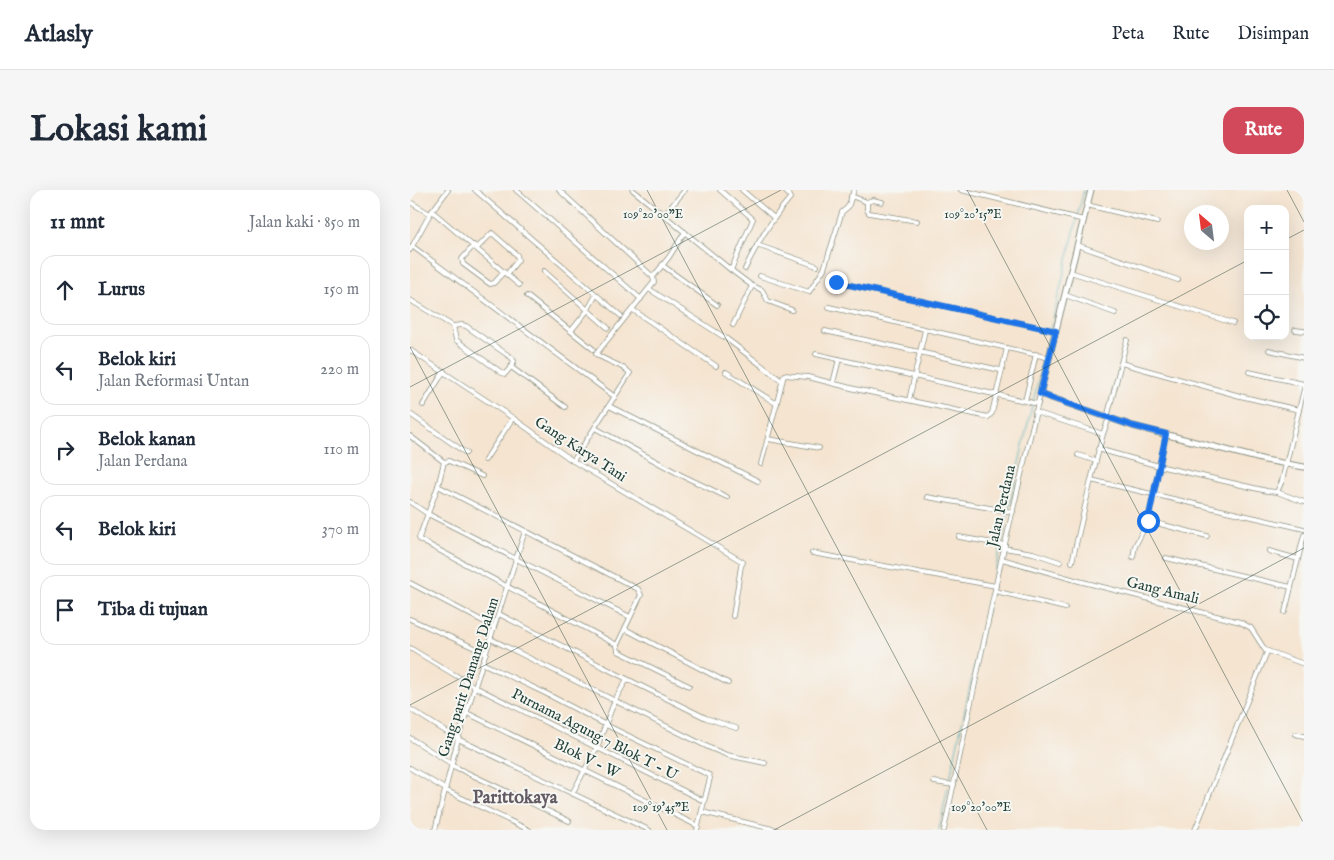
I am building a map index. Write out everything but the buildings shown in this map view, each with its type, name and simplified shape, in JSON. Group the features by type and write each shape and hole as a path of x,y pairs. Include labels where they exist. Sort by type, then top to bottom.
{"street":[{"path":"448,190 431,212 411,248 615,398"},
{"path":"475,190 621,316"},
{"path":"516,190 641,300"},
{"path":"559,190 655,280 641,300 596,354 604,360 630,372 573,461"},
{"path":"633,190 731,270 752,286 762,290 768,301 792,310"},
{"path":"664,215 685,190"},
{"path":"720,190 753,219 731,270"},
{"path":"742,190 773,217"},
{"path":"745,269 773,217 790,198 784,190"},
{"path":"760,276 809,292 824,269 842,212 848,206 854,190"},
{"path":"962,190 1079,219"},
{"name":"Jalan Perdana","path":"944,830 951,784 994,587 1036,412 1032,402 1040,394 1053,331 1065,295 1077,245 1079,219 1087,205 1091,190"},
{"path":"852,196 867,202 873,200 882,202"},
{"path":"410,202 431,212 519,285"},
{"path":"867,202 869,213 917,221"},
{"path":"1087,205 1157,222"},
{"path":"653,277 685,232"},
{"path":"492,233 517,254 518,260 506,273 490,284 462,261 475,247 492,233"},
{"path":"757,245 817,266"},
{"path":"1077,245 1178,280"},
{"path":"662,265 717,305"},
{"path":"544,271 608,328"},
{"path":"1070,272 1232,323"},
{"path":"836,282 1053,331"},
{"path":"733,325 752,286"},
{"path":"649,288 727,339 782,381"},
{"path":"571,332 587,311 596,295"},
{"path":"1065,295 1115,313"},
{"path":"527,296 593,349"},
{"path":"410,300 453,326 464,325 512,358 514,360 511,367 505,374 502,373 456,340 453,326"},
{"path":"828,307 1048,357"},
{"path":"633,310 716,366"},
{"path":"909,400 925,330"},
{"path":"1294,330 1304,331"},
{"path":"825,331 1000,370"},
{"path":"1072,562 1098,449 1128,340"},
{"path":"761,464 784,375 808,376 988,417 992,413 1000,370 1007,348"},
{"name":"Gang Karya Tani","path":"410,350 444,371 573,461 743,562 733,616"},
{"path":"1270,350 1304,358"},
{"path":"816,354 1032,402 1037,354"},
{"path":"833,383 838,359"},
{"path":"1121,364 1299,410"},
{"path":"511,367 565,407"},
{"path":"423,405 444,371"},
{"path":"726,372 777,404"},
{"path":"1249,372 1304,384"},
{"path":"1278,492 1304,389"},
{"path":"1040,394 1108,418 1285,464 1304,467"},
{"path":"609,406 758,481"},
{"path":"1036,412 1103,434"},
{"path":"410,414 466,453"},
{"path":"485,460 513,418"},
{"path":"595,428 681,475 727,497"},
{"path":"1133,557 1135,546 1148,521 1166,434"},
{"path":"410,436 444,462 449,461 482,476"},
{"path":"768,439 820,448"},
{"path":"1098,449 1159,466 1278,492 1304,502"},
{"path":"1078,455 1096,461"},
{"path":"444,462 438,486 419,538 420,540 617,645 618,650 689,686"},
{"path":"1091,480 1304,529"},
{"path":"438,486 638,589 641,595 617,645"},
{"path":"927,497 1012,512"},
{"path":"410,502 428,514 630,617"},
{"path":"1148,521 1207,536"},
{"name":"Gang parit Damang Dalam","path":"435,830 458,739 525,532"},
{"path":"1285,612 1304,536"},
{"path":"959,537 1005,546 1060,562"},
{"path":"1269,551 1300,558"},
{"path":"812,553 994,587 1065,608"},
{"path":"1166,558 1291,587"},
{"name":"Gang Amali","path":"1002,559 1079,581 1240,622 1251,628 1267,652"},
{"path":"410,583 494,627"},
{"path":"499,614 706,718 736,728"},
{"path":"410,619 486,653"},
{"path":"625,629 728,683"},
{"path":"491,639 727,755 765,763"},
{"name":"Purnama Agung 7 Blok T - U","path":"410,648 475,687 597,746 704,801"},
{"path":"1195,830 1267,652 1304,664"},
{"path":"482,664 545,693 709,775 710,778 697,827"},
{"path":"572,794 597,746 627,679"},
{"path":"410,709 458,739 649,830"},
{"name":"Blok V - W","path":"467,713 697,827"},
{"path":"1295,734 1304,736"},
{"path":"410,738 452,764 569,821"},
{"path":"410,768 445,789 529,830"},
{"path":"934,782 951,784"},
{"path":"702,812 777,830"}],"waterway":[{"path":"1009,509 1084,190"},
{"path":"949,783 1008,513"},
{"path":"939,830 948,787"}],"district":[{"name":"Parittokaya","path":"515,797"}],"route":[{"path":"836,282 1056,331 1040,394 1133,426 1166,434 1148,521"}]}
